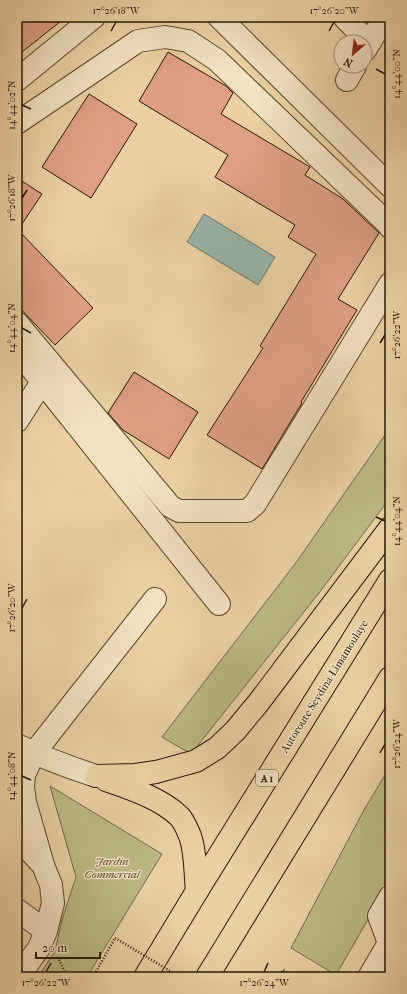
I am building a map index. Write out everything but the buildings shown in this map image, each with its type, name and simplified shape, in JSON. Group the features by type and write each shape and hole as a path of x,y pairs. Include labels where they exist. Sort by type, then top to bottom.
{"highway":[{"path":"96,776 135,775 156,772 196,761 216,748 234,731 259,702 390,528"},
{"name":"Autoroute Seydina-Limamoulaye","path":"145,977 390,580"},
{"path":"207,977 390,678"},
{"path":"96,776 142,794 165,806 180,818 190,836 193,850 197,891"}],"street":[{"path":"17,80 94,17"},
{"path":"219,17 390,186"},
{"path":"344,17 357,34"},
{"path":"373,36 385,17"},
{"path":"17,123 138,41 165,37 188,41 217,60 390,227"},
{"path":"17,323 170,506 179,511 247,511 256,504 390,284"},
{"path":"17,350 220,604"},
{"path":"17,421 42,382"},
{"path":"18,977 39,948 46,931 53,903 51,885 43,865 23,787 25,749 155,599"},
{"path":"25,749 68,768 96,776"},
{"path":"17,837 43,865"},
{"path":"369,977 389,943 379,916 390,897"},
{"path":"17,910 46,931"}],"path":[{"path":"92,977 115,938 180,977"},
{"path":"278,977 283,970 295,977"}],"green space":[{"path":"390,428 390,498 319,593 191,754 162,737 295,564"},
{"path":"390,767 390,881 336,975 291,948 365,808"},
{"name":"Jardin Commercial","path":"50,786 162,854 87,977 38,977 55,951 62,920 76,877"}],"water":[{"path":"204,214 275,257 258,285 187,242"}]}
